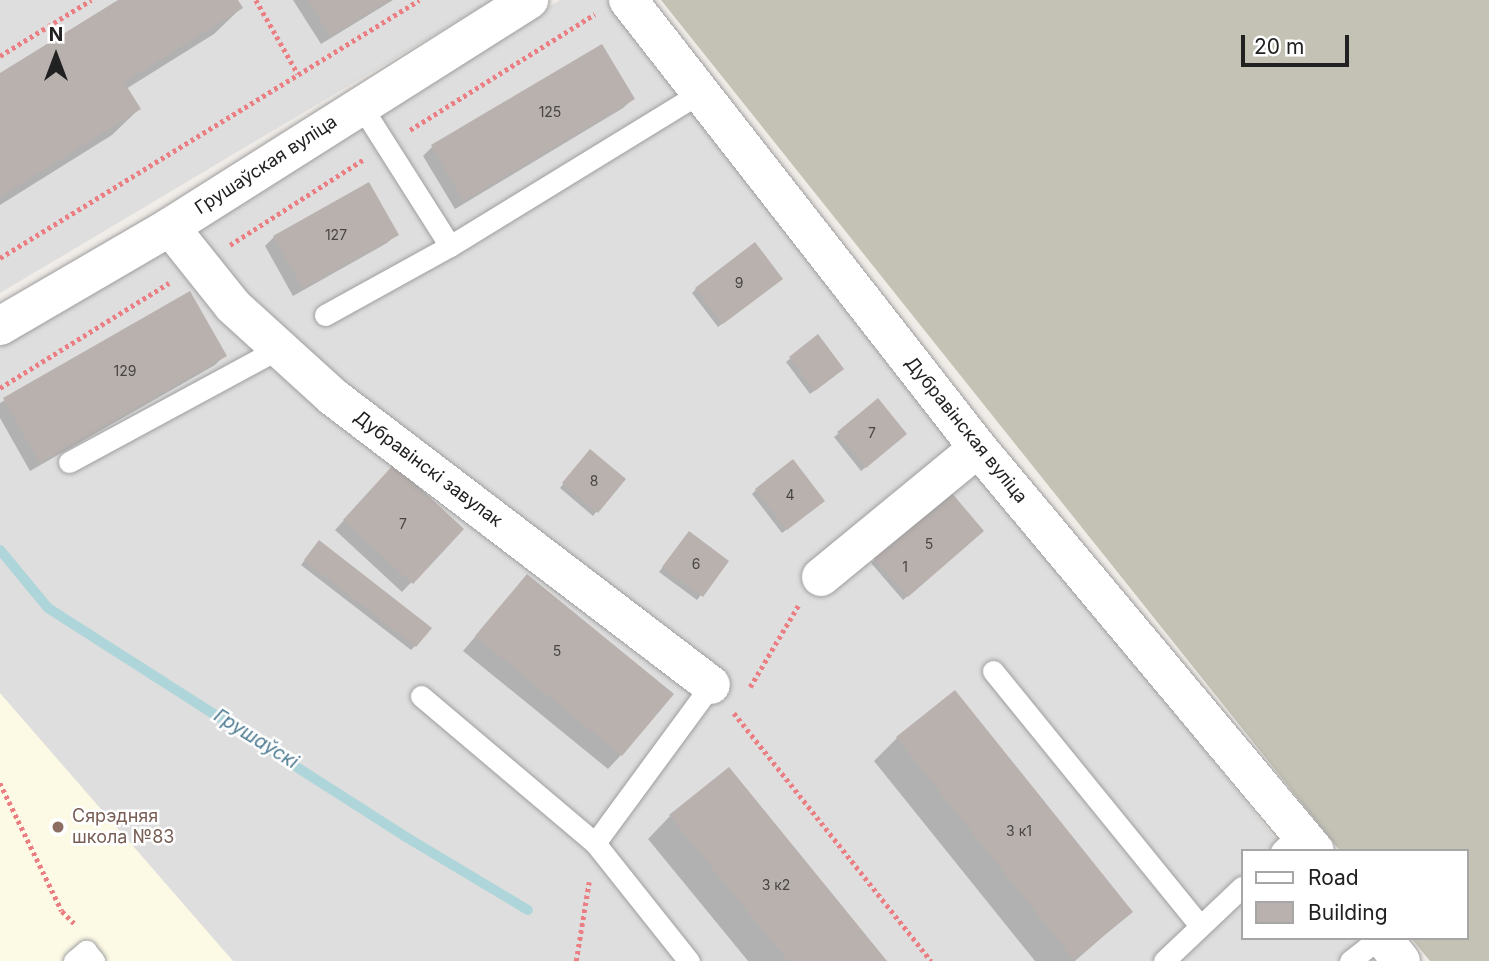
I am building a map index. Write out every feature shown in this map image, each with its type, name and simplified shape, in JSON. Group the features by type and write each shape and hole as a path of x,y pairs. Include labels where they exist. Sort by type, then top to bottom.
{"street":[{"name":"Грушаўская вуліца","path":"0,326 170,227 360,104 530,0"},
{"name":"Дубравінская вуліца","path":"614,5 701,92 978,448 1299,845"},
{"name":"Дубравінскі завулак","path":"170,227 233,306 333,397 734,698"},
{"path":"821,577 978,448"},
{"path":"1383,940 1401,961"}],"lane":[{"path":"326,315 450,246 701,92"},
{"path":"360,104 450,246"},
{"path":"69,462 278,349"},
{"path":"993,671 1200,926"},
{"path":"421,696 595,843 688,961"},
{"path":"595,843 734,698"},
{"path":"1164,961 1240,889"},
{"path":"1350,961 1378,940"},
{"path":"74,961 86,951 94,961"}],"path":[{"path":"0,56 91,0"},
{"path":"256,0 298,74"},
{"path":"0,258 419,0"},
{"path":"0,388 614,5"},
{"path":"821,577 808,588 734,698 931,961"},
{"path":"0,783 62,911 81,931"},
{"path":"576,961 595,843"}],"shaded area":[{"path":"0,0 493,0 0,293"},
{"path":"560,0 607,0 1283,849 1240,849 1240,940 1358,940 1374,961 0,961 0,347"},
{"path":"661,0 1489,0 1489,961 1430,961 1413,940 1468,940 1468,849 1338,849"},
{"name":"Сярэдняя школа №83","path":"0,693 233,961 0,961"}],"building":[{"path":"118,0 238,0 243,8 124,82 141,109 0,197 0,73"},
{"path":"308,0 390,0 330,36"},
{"path":"602,44 635,99 464,201 431,145"},
{"path":"369,182 399,235 303,288 273,236"},
{"path":"755,242 783,279 723,324 695,288"},
{"path":"190,291 227,356 40,463 3,398"},
{"path":"818,334 844,369 815,391 789,357"},
{"path":"878,398 907,434 866,468 837,432"},
{"path":"590,449 626,479 598,513 562,483"},
{"path":"793,459 825,501 787,530 755,489"},
{"path":"394,464 464,529 413,584 343,520"},
{"path":"951,492 984,531 908,597 874,558"},
{"path":"689,531 729,561 703,597 662,567"},
{"path":"319,540 432,628 416,647 304,560"},
{"path":"527,574 674,694 622,756 475,636"},
{"path":"955,690 1133,912 1074,960 896,737"},
{"path":"729,767 887,961 788,961 669,815"}],"waterway":[{"name":"Грушаўскі","path":"0,550 48,608 406,837 528,910"}],"place":[{"name":"Сярэдняя школа №83","path":"58,827"}]}
